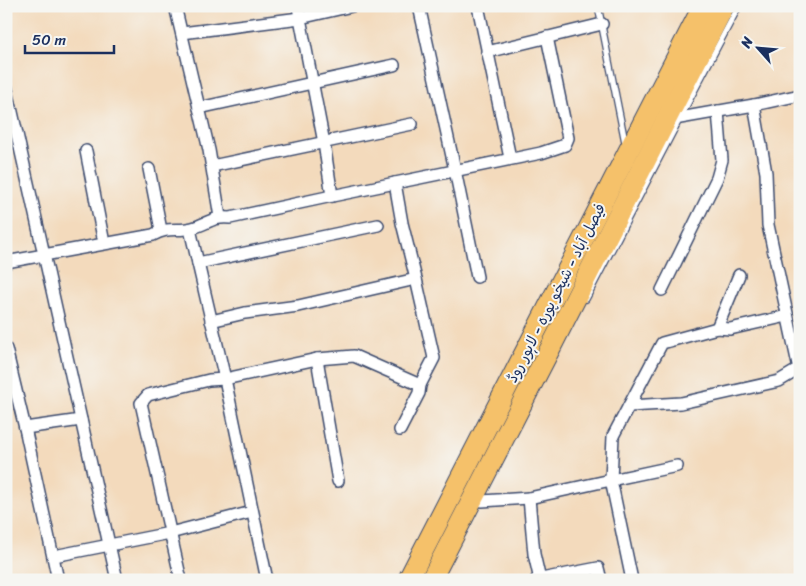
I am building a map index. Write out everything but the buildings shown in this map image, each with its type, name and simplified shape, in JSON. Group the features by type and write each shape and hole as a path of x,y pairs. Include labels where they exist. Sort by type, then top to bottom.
{"highway":[{"name":"فیصل آباد - شیخو پورہ - لاہور روڈ","path":"408,580 703,6"},
{"name":"فیصل آباد - شیخو پورہ - لاہور روڈ","path":"430,580 724,6"}],"street":[{"path":"176,6 212,166 220,217"},
{"path":"298,6 324,142 332,196"},
{"path":"182,33 300,18 352,6"},
{"path":"419,6 477,277"},
{"path":"478,6 510,158"},
{"path":"488,52 602,24"},
{"path":"6,262 153,235 161,230 190,229 220,217 230,218 541,153 565,145 568,138 548,37"},
{"path":"199,108 394,65"},
{"path":"6,85 110,545 116,580"},
{"path":"680,118 800,95"},
{"path":"629,406 681,403 779,381 799,369 768,225 766,173 754,105"},
{"path":"662,290 717,178 722,160 718,111"},
{"path":"212,166 412,124"},
{"path":"86,151 104,244"},
{"path":"149,169 161,230"},
{"path":"395,183 402,223 434,358 400,430"},
{"path":"198,263 378,225"},
{"path":"190,229 267,580"},
{"path":"717,328 739,275"},
{"path":"211,321 245,313 298,306 416,279"},
{"path":"632,580 611,480 612,436 662,343 717,328 730,329 787,316"},
{"path":"7,356 25,428 58,580"},
{"path":"180,580 142,403 148,396 209,380 224,379 317,359 354,356 420,385"},
{"path":"317,359 338,481"},
{"path":"25,428 81,420"},
{"path":"482,501 529,498 677,466"},
{"path":"529,498 534,554 539,579 598,568 601,580"},
{"path":"54,556 170,533 252,512"}],"lane":[{"path":"598,6 625,142"},
{"path":"621,151 696,6"},
{"path":"586,301 739,6"}]}
